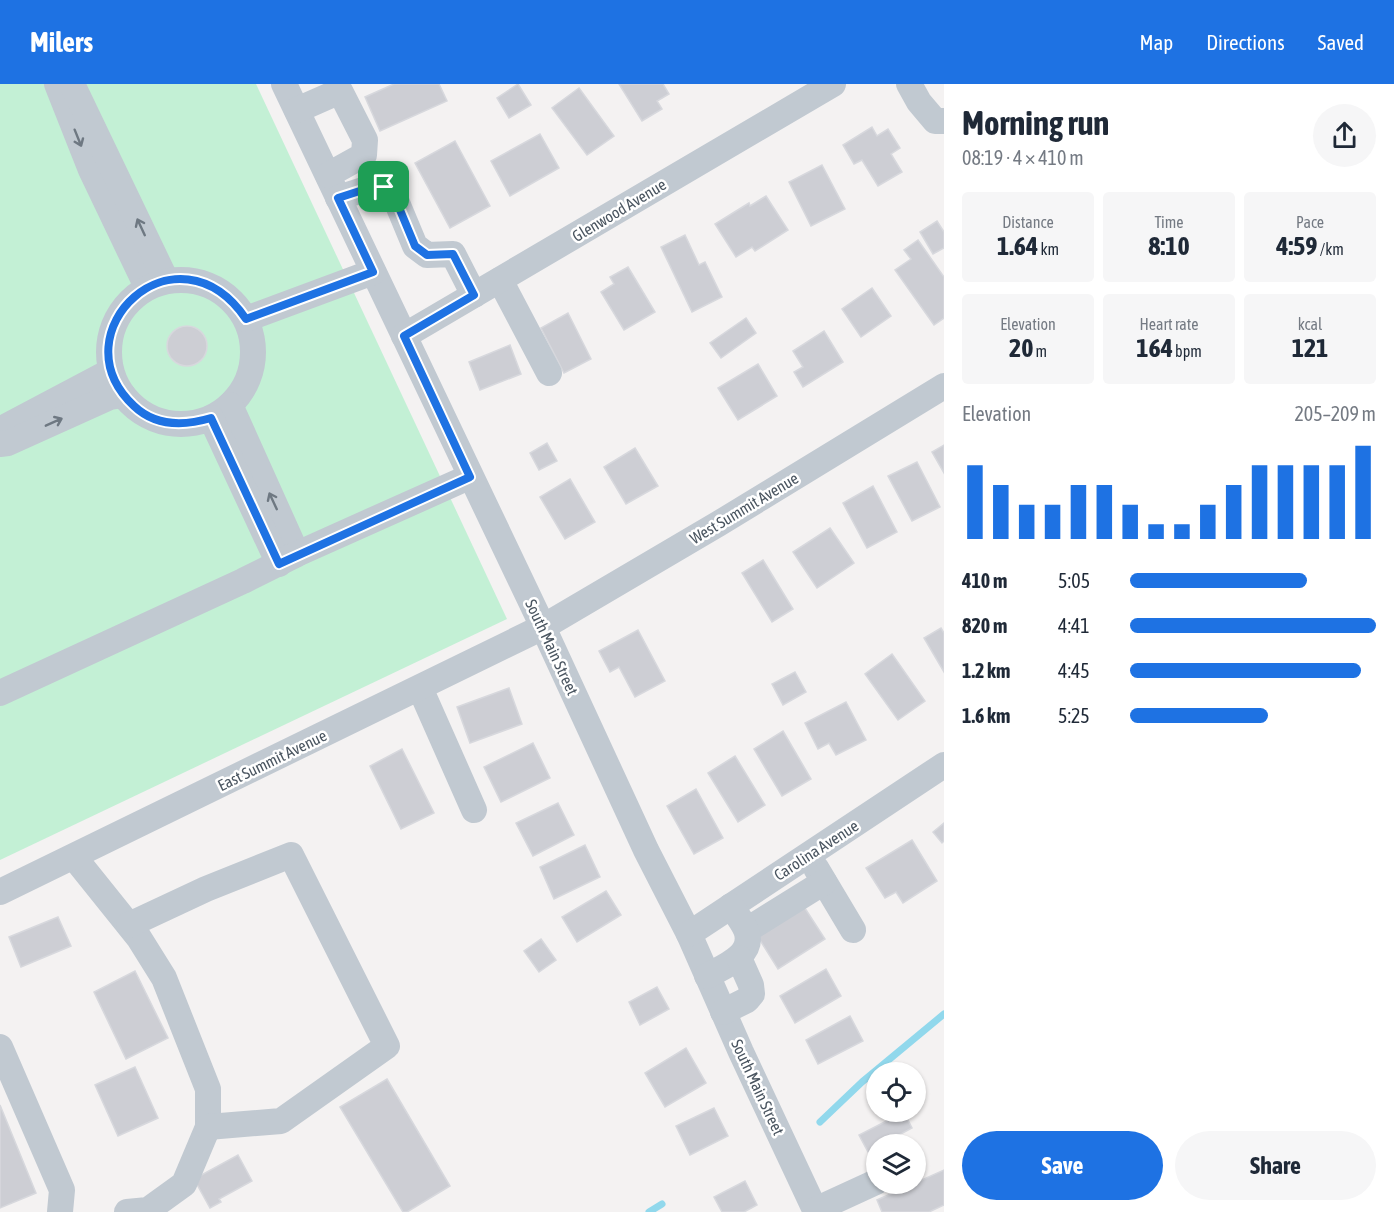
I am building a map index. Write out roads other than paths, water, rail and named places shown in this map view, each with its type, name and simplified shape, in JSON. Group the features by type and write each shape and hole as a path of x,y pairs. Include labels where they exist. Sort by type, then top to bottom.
{"street":[{"path":"57,84 91,170 157,284"},
{"path":"72,84 157,284"},
{"name":"South Main Street","path":"284,84 543,627 646,850 688,934 816,1211"},
{"name":"Glenwood Avenue","path":"404,336 833,84"},
{"path":"909,84 919,102 935,121 944,121"},
{"path":"297,111 347,88 365,140 364,155 333,187"},
{"path":"333,187 384,187 395,198 415,246 427,255 453,254 474,295"},
{"path":"246,319 373,272"},
{"path":"185,279 204,283 220,291 235,303 246,319 252,336 253,355 250,374 242,391 220,411 192,423 172,424 154,419 137,409 123,396 111,371 108,352 111,332 119,314 131,299 157,284 185,279"},
{"path":"500,280 549,373"},
{"path":"0,430 111,371"},
{"name":"West Summit Avenue","path":"543,627 718,524 944,386"},
{"path":"0,444 8,443 110,397 123,396"},
{"path":"220,411 288,559"},
{"path":"0,693 470,477"},
{"name":"East Summit Avenue","path":"0,892 543,627"},
{"path":"420,688 474,810"},
{"name":"Carolina Avenue","path":"688,934 944,765"},
{"path":"129,925 206,889 291,855 387,1046 281,1121 208,1127"},
{"path":"808,855 853,930"},
{"path":"74,857 129,925 164,978 208,1089 208,1127 184,1184 148,1210 127,1212"},
{"path":"747,930 824,882"},
{"path":"707,976 740,958 748,940 747,930 731,906"},
{"path":"723,1012 747,1000 752,994 751,984 740,958"},
{"path":"0,1047 62,1190 60,1212"},
{"path":"816,1211 866,1187"}],"waterway":[{"path":"820,1122 862,1082 944,1014"},
{"path":"649,1212 662,1204"}]}
